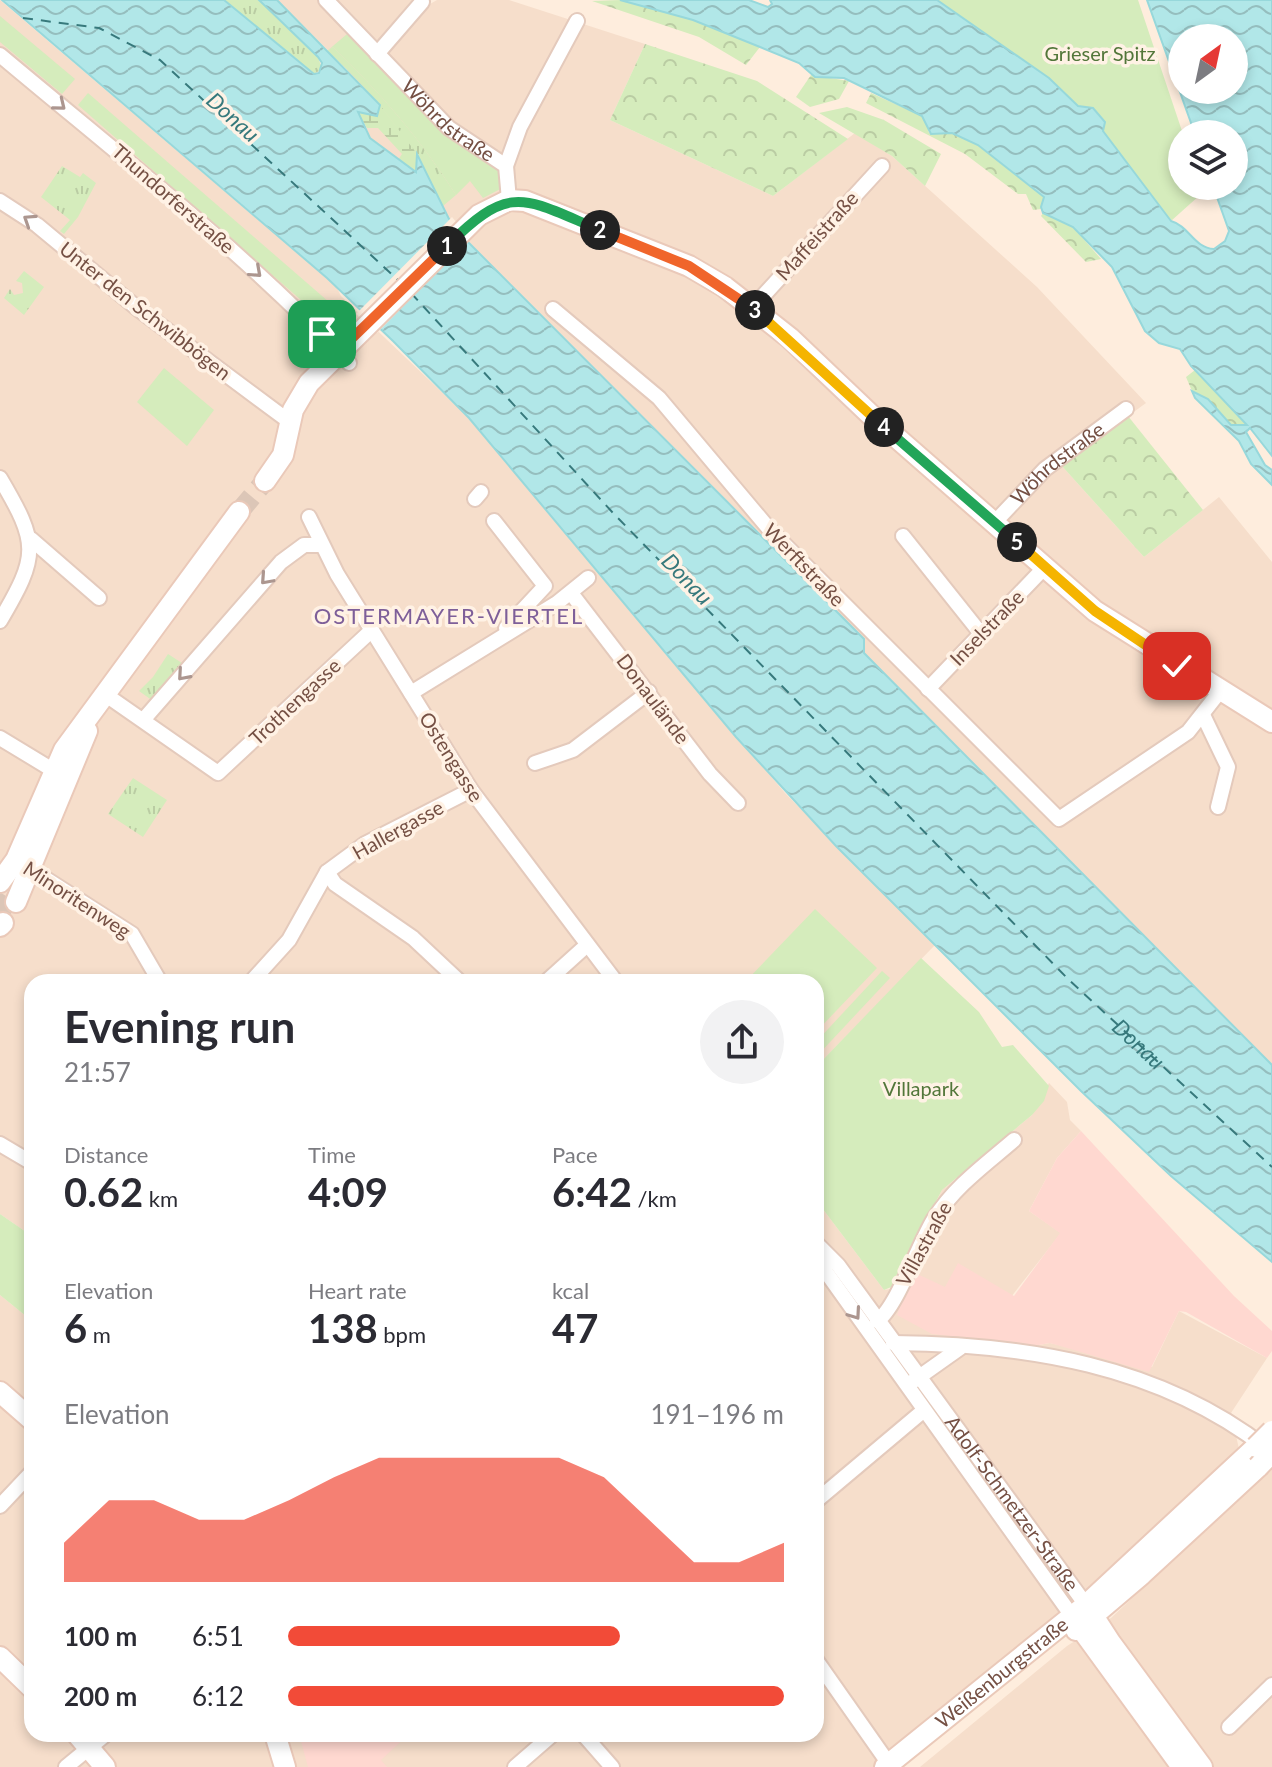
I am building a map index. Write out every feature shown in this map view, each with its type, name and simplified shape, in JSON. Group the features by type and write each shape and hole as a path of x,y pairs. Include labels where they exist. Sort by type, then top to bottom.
{"street":[{"name":"Wöhrdstraße","path":"326,0 449,128 506,166 509,200 525,201 689,266 752,308 1045,567 1126,634 1272,722"},
{"path":"377,54 422,2"},
{"path":"506,166 520,127 577,21"},
{"name":"Thundorferstraße","path":"0,55 198,220 344,357"},
{"name":"Maffeistraße","path":"752,308 882,166"},
{"path":"265,481 288,444 290,422 305,388 344,357 364,328 466,226 490,208 509,200"},
{"name":"Unter den Schwibbögen","path":"0,201 37,225 137,308 290,422"},
{"name":"Werftstraße","path":"553,309 659,398 770,530 1059,819 1188,732 1204,717"},
{"name":"Wöhrdstraße","path":"995,522 1045,469 1126,409"},
{"path":"0,478 31,539 99,598"},
{"path":"9,894 61,775 64,750 239,512"},
{"name":"Ostengasse","path":"309,517 372,630 471,790 610,974"},
{"path":"494,521 545,586 512,618 505,632"},
{"path":"903,536 982,635"},
{"path":"3,616 22,582 31,539"},
{"path":"100,704 144,719 288,556 304,545 322,545"},
{"name":"Inselstraße","path":"928,689 1045,567"},
{"path":"411,693 505,632 557,603 588,578"},
{"name":"Donaulände","path":"571,593 710,774 738,803"},
{"name":"Trothengasse","path":"144,719 218,773 372,630"},
{"path":"1218,807 1228,767 1204,717 1221,690"},
{"path":"535,763 584,744 649,692"},
{"path":"1,741 61,775"},
{"name":"Hallergasse","path":"327,872 365,844 471,790"},
{"name":"Minoritenweg","path":"23,865 132,934 155,974"},
{"path":"258,974 289,940 327,872 335,884 413,938 451,974"},
{"path":"555,974 587,945"},
{"name":"Villastraße","path":"877,1321 894,1302 905,1272 951,1195 1014,1140"},
{"path":"0,1144 24,1158"},
{"name":"Adolf-Schmetzer-Straße","path":"824,1250 838,1265 893,1343 923,1411 1083,1616 1110,1642 1202,1767"},
{"name":"Adolf-Schmetzer-Straße","path":"824,1266 1083,1616 1182,1767"},
{"path":"893,1343 997,1348 1065,1358 1131,1376 1197,1404 1258,1456"},
{"path":"912,1382 961,1348"},
{"path":"0,1392 24,1413"},
{"path":"824,1494 923,1411"},
{"name":"Weißenburgstraße","path":"893,1766 1083,1616 1258,1456 1272,1431"},
{"path":"0,1506 24,1480"},
{"path":"0,1657 24,1680"},
{"path":"824,1671 893,1766"},
{"path":"1229,1727 1272,1685"},
{"path":"66,1767 82,1742"},
{"path":"84,1742 105,1767"},
{"path":"277,1742 285,1767"},
{"path":"515,1767 544,1742"},
{"path":"590,1742 612,1767"}],"shaded area":[{"path":"0,0 336,286 341,296 469,418 785,793 935,945 824,1059 824,974 24,974 24,1230 0,1214"},
{"path":"277,0 427,0 430,4 437,0 509,0 645,44 610,120 773,196 855,133 892,156 1037,287 1146,403 1061,465 1144,557 1219,497 1272,562 1272,1065 864,653 863,639 469,243 449,219 418,156 417,172 370,138 347,69"},
{"path":"1049,1083 1067,1102 1070,1120 1081,1131 1057,1158 1029,1211 1061,1233 979,1338 1033,1346 1050,1343 1152,1367 1179,1311 1267,1358 1231,1413 1239,1449 1092,1585 874,1767 0,1767 0,1295 24,1314 24,1742 824,1742 824,1211 884,1290 890,1289 942,1190 1032,1115"},
{"path":"1081,1131 1234,1296 1272,1331 1272,1351 1267,1358 1186,1312 1179,1311 1149,1372 1050,1343 1033,1346 932,1334 897,1315 913,1272 945,1287 958,1263 1014,1296 1060,1233 1029,1211 1057,1158"},
{"path":"1272,1467 1272,1767 920,1767 1067,1646 1111,1618"},
{"path":"301,1742 400,1742 381,1760 387,1767 308,1767"}],"green space":[{"path":"224,0 259,0 318,57 322,69 314,74"},
{"path":"620,0 693,20 760,47 746,65 699,37 592,1"},
{"name":"Grieser Spitz","path":"937,0 1138,0 1168,89 1168,104 1173,104 1178,120 1168,120 1168,200 1194,200 1171,221 1103,131 1093,108 1078,106 1049,78"},
{"path":"0,16 75,79 62,94 0,42"},
{"path":"353,29 449,128 495,156 508,185 483,198 470,181 456,195 429,155 367,81 333,47 327,51"},
{"path":"645,44 757,81 848,139 773,196 610,120"},
{"path":"333,47 399,117 443,175 456,195 443,206 420,163 379,104 327,51"},
{"path":"811,75 849,81 839,99 810,107 796,97"},
{"path":"88,93 329,302 317,314 78,105"},
{"path":"871,93 926,118 929,133 952,133 978,145 1044,197 1041,209 1033,210 1026,194 1018,194 965,154 866,103"},
{"path":"380,105 417,154 417,172 398,160 402,154 378,128 367,128 357,111 377,116"},
{"path":"847,107 884,120 941,154 925,186 892,156 819,113"},
{"path":"62,166 80,177 83,173 96,183 78,217 64,234 60,231 70,220 41,197"},
{"path":"1043,213 1073,227 1101,259 1086,262 1041,216"},
{"path":"24,271 44,287 24,315 4,298 10,289 14,295 23,293 22,283 16,281"},
{"path":"164,368 214,410 187,446 137,402"},
{"path":"1195,370 1247,426 1231,425 1208,399 1192,391 1186,377"},
{"path":"1128,416 1203,510 1144,557 1061,465"},
{"path":"168,654 185,665 153,701 139,691"},
{"path":"133,778 167,800 143,837 108,814"},
{"path":"815,909 877,968 824,1024 824,974 753,974"},
{"name":"Villapark","path":"921,958 979,1012 1002,1047 1013,1045 1049,1086 1044,1101 1032,1115 942,1190 895,1278 896,1285 884,1290 824,1211 824,1059"},
{"path":"882,971 890,978 824,1048 824,1033"},
{"path":"0,1214 24,1230 24,1314 0,1295"}],"water":[{"name":"Donau","path":"2,0 224,0 314,74 319,73 322,63 318,57 259,0 277,0 380,105 377,116 358,112 370,138 416,172 417,154 449,219 469,243 864,639 864,653 1272,1065 1272,1262 1171,1176 1081,1091 836,846 736,737 469,418 393,341 327,278"},
{"path":"620,0 749,0 768,7 772,4 770,0 937,0 1049,78 1078,106 1093,108 1105,122 1103,131 1171,221 1201,245 1214,249 1225,241 1229,231 1218,200 1248,200 1248,120 1190,120 1184,104 1248,104 1248,24 1168,24 1168,59 1147,0 1272,0 1272,456 1250,428 1246,432 1265,465 1272,470 1272,485 1251,464 1239,441 1195,398 1192,391 1208,399 1231,425 1247,425 1191,366 1180,349 1159,343 1145,331 1112,267 1073,227 1043,213 1044,197 978,145 952,133 931,134 922,116 844,78 815,77 799,63 693,20"}],"pier":[{"path":"452,217 470,238 377,333 356,314"}],"ferry route":[{"path":"23,18 99,28 160,60 398,280"},
{"path":"411,293 614,514 1068,979 1272,1167"}],"tunnel":[{"path":"239,512 265,481"},
{"path":"0,912 9,898"}],"district":[{"name":"OSTERMAYER-VIERTEL","path":"449,616"}],"route":[{"path":"322,334 339,351 472,221 499,203 517,199 580,222 689,266 725,287 790,338 873,417 1095,611 1177,666"}]}
